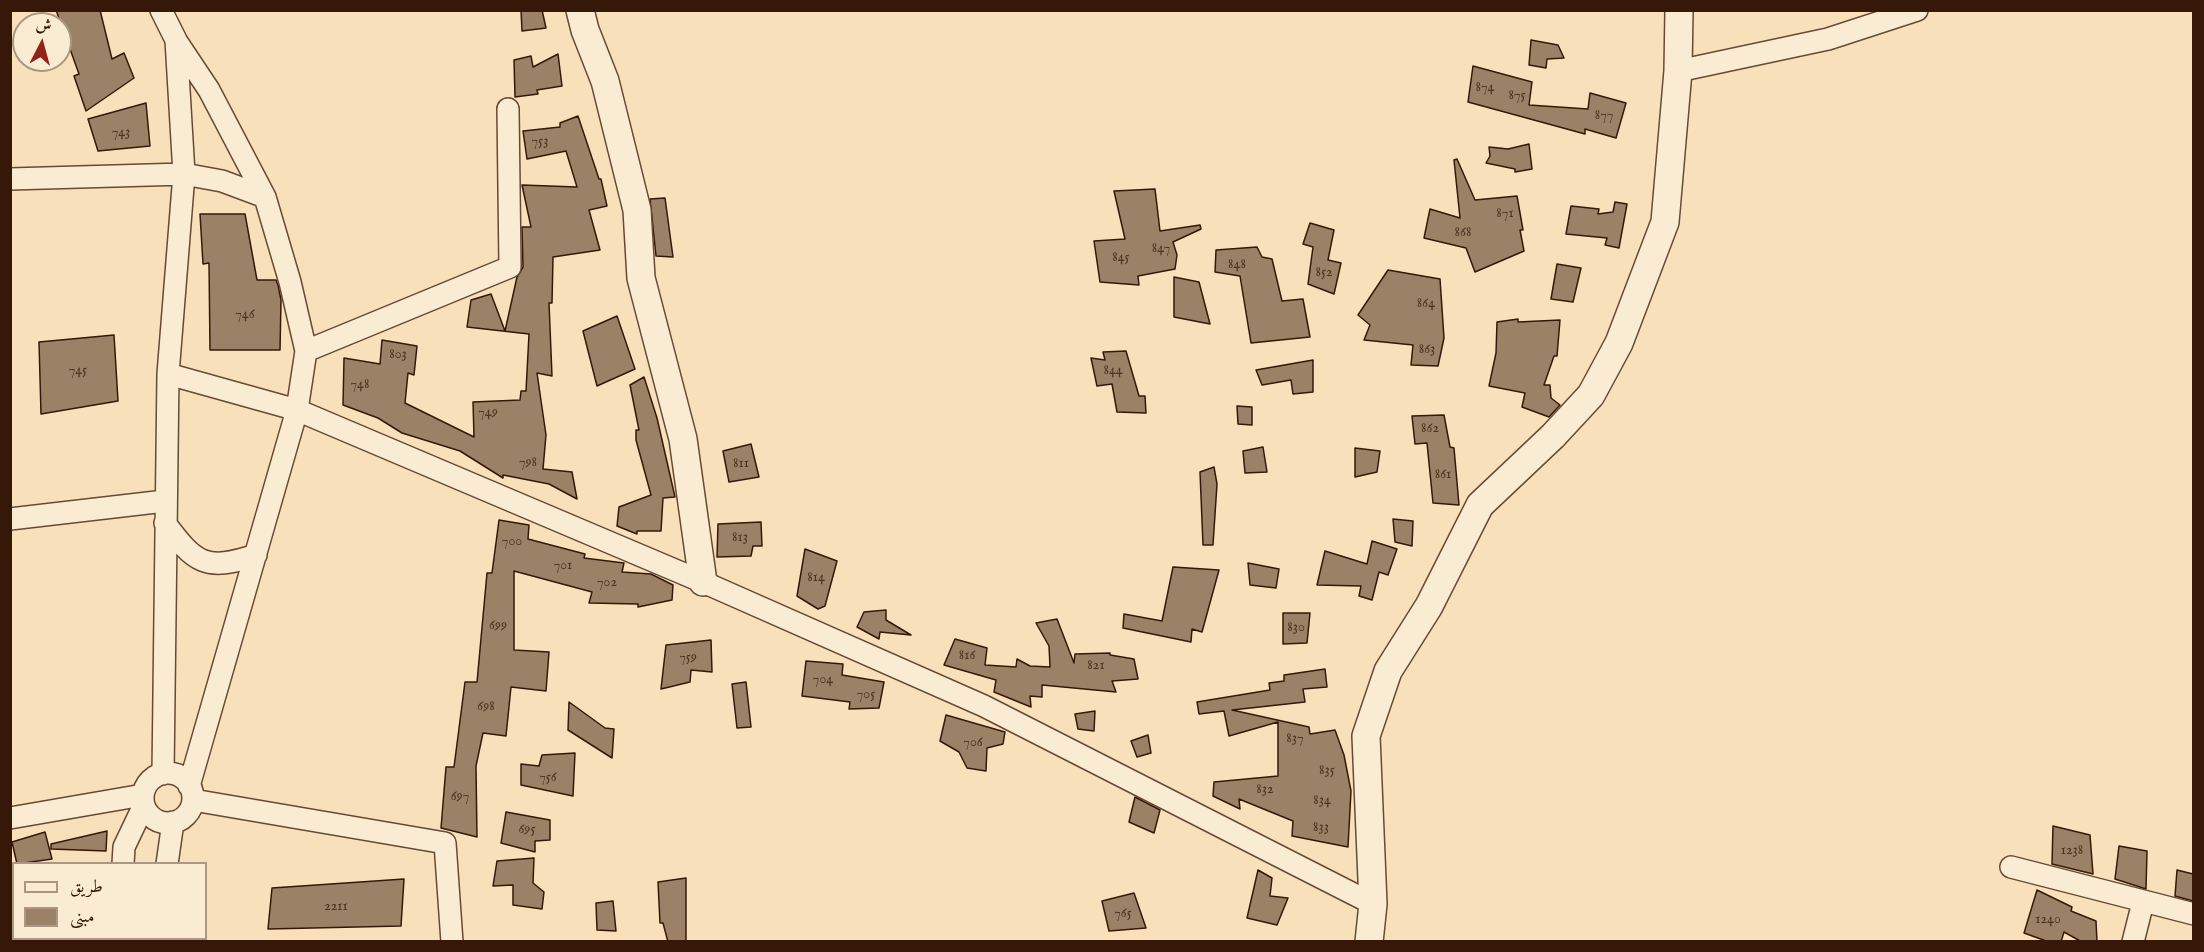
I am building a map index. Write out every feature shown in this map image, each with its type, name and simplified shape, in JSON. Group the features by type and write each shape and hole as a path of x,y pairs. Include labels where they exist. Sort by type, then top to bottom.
{"street":[{"path":"144,800 149,814 158,820 173,822 186,814 297,410 306,351 290,282 265,197 209,90 176,40 161,10"},
{"path":"580,10 585,30 605,81 637,210 641,278 683,439 703,582"},
{"path":"598,10 605,81"},
{"path":"1369,942 1373,904 1366,735 1388,670 1429,606 1480,505 1553,436 1591,395 1619,343 1665,222 1678,71 1679,10"},
{"path":"1678,71 1828,39 1917,10"},
{"path":"163,774 168,374 184,174 176,40"},
{"path":"306,351 510,267 508,109"},
{"path":"10,178 184,174 222,181 265,197"},
{"path":"168,374 297,410 703,582 984,706 1373,904"},
{"path":"10,519 165,501"},
{"path":"165,522 193,557 224,564 256,555"},
{"path":"123,862 124,847 150,782 163,774 178,775 191,793 445,843 452,942"},
{"path":"10,818 144,800"},
{"path":"167,862 173,822"},
{"path":"2011,867 2193,914"},
{"path":"2133,942 2143,902"}],"building":[{"path":"56,10 100,10 112,59 124,53 134,78 86,111 74,76 79,74 72,55 72,12 57,12"},
{"path":"521,10 542,10 546,28 522,31"},
{"path":"1531,40 1558,45 1564,58 1547,59 1546,68 1529,65"},
{"path":"558,54 562,86 537,90 538,94 515,97 514,60 531,56 533,67"},
{"path":"1473,66 1532,82 1529,105 1588,109 1590,93 1626,103 1616,138 1585,129 1585,134 1468,102"},
{"path":"146,103 150,146 98,151 88,119"},
{"path":"578,116 599,179 601,179 607,206 589,210 600,250 553,257 552,303 549,303 552,376 537,373 546,435 543,469 572,472 577,499 549,484 503,475 503,478 460,451 402,433 378,418 343,405 344,358 380,364 382,340 417,346 414,375 408,373 405,403 474,437 473,402 520,400 521,391 526,391 529,334 467,327 471,300 491,294 505,331 517,277 523,267 522,227 531,227 522,185 577,187 566,151 527,159 523,131 560,127 560,123"},
{"path":"1529,144 1532,169 1515,172 1515,169 1486,163 1490,156 1489,147 1508,149"},
{"path":"1457,159 1475,200 1517,196 1523,230 1520,230 1524,251 1475,272 1466,248 1424,238 1430,209 1460,218 1454,160"},
{"path":"1155,189 1160,231 1200,225 1201,229 1173,242 1177,255 1175,269 1138,276 1139,285 1100,282 1094,241 1125,239 1114,191"},
{"path":"665,198 673,257 656,256 650,199"},
{"path":"1615,202 1627,204 1619,248 1605,245 1607,238 1566,234 1571,206 1599,209 1598,214 1613,212"},
{"path":"200,214 245,214 257,280 276,280 278,285 281,300 280,350 210,350 209,263 203,264"},
{"path":"1310,223 1334,230 1328,260 1341,263 1334,294 1308,284 1313,247 1303,244"},
{"path":"1257,247 1262,257 1272,259 1282,301 1303,299 1310,337 1251,343 1240,276 1215,272 1216,250"},
{"path":"1557,264 1581,268 1573,302 1551,299"},
{"path":"1388,270 1440,279 1444,338 1438,366 1411,365 1413,345 1364,340 1370,325 1358,315"},
{"path":"1174,277 1199,282 1210,324 1174,317"},
{"path":"617,316 635,369 597,386 583,331"},
{"path":"1518,319 1518,322 1560,320 1557,356 1554,356 1544,385 1550,385 1551,398 1560,405 1549,417 1522,407 1525,393 1489,386 1496,353 1497,322"},
{"path":"114,335 118,401 41,414 39,342"},
{"path":"1126,351 1139,396 1145,396 1146,413 1117,412 1112,384 1097,386 1091,358 1105,360 1103,352"},
{"path":"1313,360 1313,392 1293,394 1291,380 1262,385 1256,370"},
{"path":"644,377 657,418 675,497 663,498 661,531 637,531 637,534 617,526 619,507 651,495 636,440 636,430 639,430 630,385"},
{"path":"1237,406 1252,407 1252,425 1238,424"},
{"path":"1444,415 1450,447 1454,448 1459,505 1433,503 1427,443 1415,444 1412,416"},
{"path":"751,444 759,477 729,482 723,451"},
{"path":"1263,447 1267,472 1245,473 1243,451"},
{"path":"1355,448 1380,451 1377,472 1355,477"},
{"path":"1214,467 1217,484 1213,545 1203,545 1200,472"},
{"path":"1393,519 1413,521 1412,546 1395,542"},
{"path":"499,520 529,525 528,539 585,554 584,558 624,563 622,572 651,574 673,585 672,600 638,607 638,604 589,603 592,592 514,571 514,650 549,652 546,691 511,687 506,736 483,733 476,766 477,837 441,828 446,767 454,767 465,682 477,682 487,573 492,573"},
{"path":"761,522 762,546 753,546 751,556 717,557 718,524"},
{"path":"1372,541 1397,549 1388,575 1379,572 1372,600 1359,596 1361,586 1317,585 1325,551 1367,564"},
{"path":"805,549 837,561 825,606 818,609 797,596"},
{"path":"1248,563 1279,569 1276,588 1250,585"},
{"path":"1173,567 1219,570 1202,632 1192,629 1191,642 1123,628 1124,614 1162,621"},
{"path":"886,610 886,620 911,635 880,632 879,639 857,627 864,612"},
{"path":"1283,613 1310,613 1307,643 1283,644"},
{"path":"1057,619 1074,663 1075,654 1110,653 1110,655 1134,659 1138,679 1112,681 1116,692 1042,685 1042,697 1030,696 1031,707 994,692 996,680 944,665 955,639 987,648 985,665 1016,667 1017,659 1030,666 1050,667 1049,646 1036,623"},
{"path":"711,640 712,672 691,670 690,682 661,689 666,645"},
{"path":"806,661 843,664 842,675 884,682 879,708 849,709 850,702 802,696"},
{"path":"1325,669 1327,687 1303,689 1305,702 1232,710 1309,727 1310,734 1335,730 1344,755 1351,791 1348,847 1292,836 1293,821 1239,799 1240,809 1213,796 1214,782 1278,776 1278,722 1229,736 1224,711 1199,714 1197,702 1270,690 1269,683 1284,681 1284,675"},
{"path":"746,682 751,727 737,728 732,684"},
{"path":"569,702 605,728 614,729 612,758 568,730"},
{"path":"1095,711 1094,731 1078,729 1075,714"},
{"path":"946,715 1005,732 1003,744 987,748 986,771 967,768 959,752 940,741"},
{"path":"1148,735 1151,753 1137,757 1131,741"},
{"path":"575,753 573,796 521,785 521,764 539,766 542,755"},
{"path":"1135,797 1160,810 1154,833 1129,822"},
{"path":"506,812 550,820 550,840 535,841 535,852 501,843"},
{"path":"2053,826 2090,835 2093,874 2052,864"},
{"path":"107,831 106,851 51,849 51,844"},
{"path":"45,832 52,859 17,862 12,842"},
{"path":"2119,846 2147,851 2146,889 2115,879"},
{"path":"534,858 533,883 544,892 542,909 513,905 513,885 493,886 497,861"},
{"path":"1258,870 1272,878 1270,896 1288,898 1277,925 1247,918"},
{"path":"2177,870 2193,874 2193,901 2175,896"},
{"path":"686,878 686,942 668,942 663,923 660,923 658,882"},
{"path":"404,879 401,926 268,929 272,888"},
{"path":"2037,890 2072,907 2071,911 2096,921 2097,942 2082,942 2064,932 2061,942 2049,942 2024,933"},
{"path":"1134,893 1146,928 1109,931 1102,901"},
{"path":"613,901 616,931 597,930 596,903"}]}
